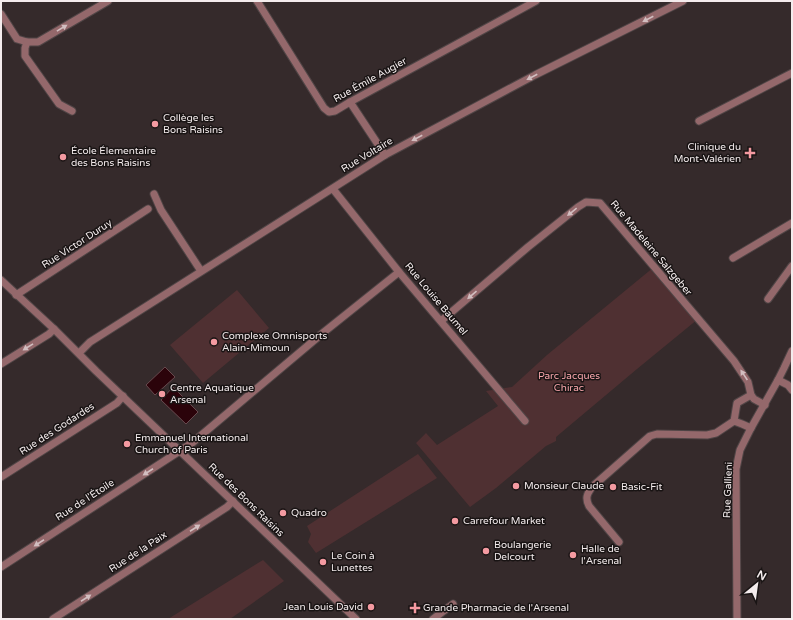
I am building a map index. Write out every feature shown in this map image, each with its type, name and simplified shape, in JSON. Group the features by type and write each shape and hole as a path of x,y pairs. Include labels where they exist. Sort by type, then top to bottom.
{"street":[{"path":"1,16 17,39 28,42 38,42 108,1"},
{"name":"Rue Émile Augier","path":"257,1 324,108 329,112 336,111 536,1"},
{"name":"Rue Voltaire","path":"79,353 90,342 385,155 535,76 683,1"},
{"path":"28,42 25,48 25,56 59,104 72,111"},
{"path":"699,121 792,73"},
{"path":"350,102 385,155"},
{"name":"Rue Louise Baumel","path":"333,189 399,272 525,421"},
{"path":"154,194 161,210 201,271"},
{"name":"Rue Madeleine Salzgeber","path":"441,321 528,247 578,207 586,202 600,204 734,361 748,382 751,395"},
{"name":"Rue Victor Duruy","path":"16,295 148,209"},
{"path":"732,258 792,223"},
{"path":"768,299 792,266"},
{"name":"Rue de l'Étoile","path":"1,567 192,443 324,332 399,272"},
{"name":"Rue des Bons Raisins","path":"1,280 356,619"},
{"path":"1,364 49,334 54,329"},
{"name":"Rue Gallieni","path":"737,619 736,469 740,450 765,405 792,351"},
{"path":"778,380 788,385 792,390"},
{"path":"619,542 587,502 586,497 592,487 650,436 657,434 707,435 716,433 734,421 737,403 751,395 754,399 765,405"},
{"name":"Rue des Godardes","path":"1,477 117,403 123,396"},
{"path":"734,421 751,428"},
{"name":"Rue de la Paix","path":"53,619 227,507 233,501"},
{"path":"433,619 452,604"}],"green space":[{"name":"Parc Jacques Chirac","path":"654,267 698,319 556,437 556,441 546,446 496,488 470,507 416,443 426,433 437,445 498,406 486,391 512,387 547,355"},
{"path":"237,290 269,328 203,383 170,345"},
{"path":"418,454 437,478 316,553 308,542 311,534 307,526"},
{"path":"263,560 284,581 230,619 168,619"}],"shaded area":[{"path":"165,367 175,377 155,395 146,385"},
{"path":"173,387 198,412 186,424 161,400"}],"place":[{"name":"Collège les Bons Raisins","path":"155,124"},
{"name":"Clinique du Mont-Valérien","path":"750,153"},
{"name":"École Élementaire des Bons Raisins","path":"63,157"},
{"name":"Complexe Omnisports Alain-Mimoun","path":"214,342"},
{"name":"Centre Aquatique Arsenal","path":"162,394"},
{"name":"Emmanuel International Church of Paris","path":"127,444"},
{"name":"Monsieur Claude","path":"516,486"},
{"name":"Basic-Fit","path":"613,487"},
{"name":"Quadro","path":"283,513"},
{"name":"Carrefour Market","path":"455,521"},
{"name":"Boulangerie Delcourt","path":"486,551"},
{"name":"Halle de l'Arsenal","path":"573,555"},
{"name":"Le Coin à Lunettes","path":"323,562"},
{"name":"Jean Louis David","path":"371,607"},
{"name":"Grande Pharmacie de l'Arsenal","path":"415,608"}]}
